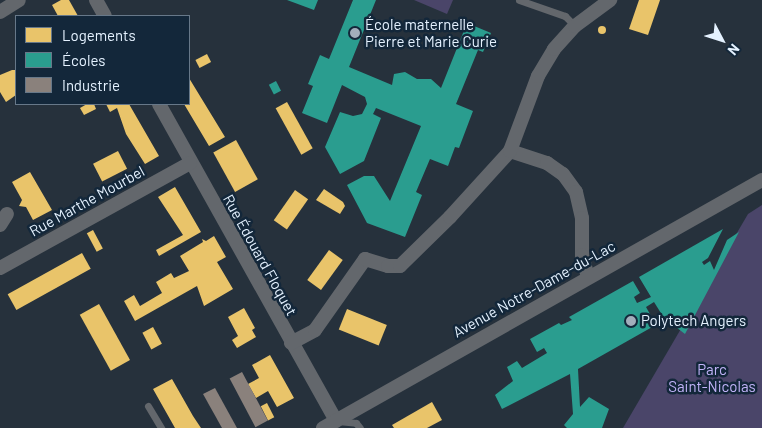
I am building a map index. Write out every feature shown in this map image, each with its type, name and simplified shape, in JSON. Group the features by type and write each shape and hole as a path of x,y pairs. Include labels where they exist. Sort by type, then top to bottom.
{"street":[{"path":"0,12 19,0"},
{"path":"96,0 104,15"},
{"path":"291,343 315,330 365,259 394,267 406,262 510,151 538,76 554,49 576,26 610,0"},
{"name":"Rue Édouard Floquet","path":"160,105 190,163 336,421"},
{"path":"510,151 551,165 563,174 576,192 582,218 582,255 588,277"},
{"name":"Rue Marthe Mourbel","path":"0,268 190,163"},
{"name":"Avenue Notre-Dame-du-Lac","path":"323,428 762,180"}],"lane":[{"path":"518,0 565,16 576,26"},
{"path":"148,406 161,428"},
{"path":"336,421 356,423 360,428"}],"green space":[{"path":"414,0 453,0 447,14"},
{"name":"Parc Saint-Nicolas","path":"762,205 762,428 623,428 748,214"}],"building: Logements":[{"path":"61,0 69,0 77,15 57,15 52,5"},
{"path":"639,0 660,0 648,35 629,29"},
{"path":"602,26 606,30 602,34 598,30"},
{"path":"207,54 211,62 200,68 195,60"},
{"path":"15,70 15,96 6,102 0,92 0,75"},
{"path":"190,80 225,137 209,146 185,105 190,105"},
{"path":"287,102 313,148 301,155 276,108"},
{"path":"85,105 94,105 96,109 84,115 80,108"},
{"path":"106,105 130,105 159,156 145,164 126,134 117,108 110,112"},
{"path":"236,140 258,179 235,192 213,153"},
{"path":"118,151 127,169 102,182 93,164"},
{"path":"30,172 52,210 33,220 26,207 19,206 22,200 12,182"},
{"path":"175,187 201,232 159,256 156,250 183,235 158,197"},
{"path":"324,189 343,202 345,206 340,214 316,200"},
{"path":"295,190 308,199 287,229 274,220"},
{"path":"93,230 103,249 97,252 87,233"},
{"path":"214,236 226,257 217,262 233,289 204,306 197,286 135,321 124,301 134,295 140,306 162,293 156,282 171,273 174,278 189,271 180,256 203,242 202,239 206,241"},
{"path":"329,250 343,260 321,290 307,280"},
{"path":"82,253 91,269 16,310 8,294"},
{"path":"99,304 130,360 111,371 80,315"},
{"path":"244,308 255,328 252,330 256,337 237,348 232,340 238,336 228,317"},
{"path":"347,309 387,325 379,346 339,329"},
{"path":"153,327 162,344 151,349 142,333"},
{"path":"270,355 294,398 277,407 268,391 256,398 248,384 259,378 252,365"},
{"path":"172,379 201,428 175,428 153,389"},
{"path":"432,402 442,420 427,428 394,428 392,425"},
{"path":"267,403 274,417 268,420 261,406"}],"building: Écoles":[{"path":"287,0 318,0 314,10"},
{"path":"353,0 376,0 349,67 392,85 394,74 405,72 417,79 431,79 441,88 467,23 491,33 483,52 478,50 456,104 473,111 459,148 455,147 448,166 430,159 416,192 422,195 405,237 367,223 347,185 364,176 374,176 390,201 421,126 376,108 373,114 381,118 364,161 340,174 325,147 340,112 353,116 362,114 367,104 365,97 342,85 327,123 302,113 313,86 308,84 320,55 329,59"},
{"path":"276,81 281,91 274,94 269,85"},
{"path":"723,229 708,258 702,262 704,265 710,261 714,270 727,240 739,232 685,334 664,318 654,302 646,307 655,323 654,326 578,369 580,407 589,397 609,409 602,428 567,428 564,425 573,414 570,374 502,409 495,395 513,381 507,367 517,361 522,368 547,353 544,348 537,352 530,339 559,323 561,325 572,320 569,317 633,281 640,293 634,297 637,303 651,297 639,277"}],"building: Industrie":[{"path":"242,372 268,421 255,427 230,379"},
{"path":"215,388 237,428 222,428 203,394"}],"place":[{"name":"École maternelle Pierre et Marie Curie","path":"355,33"},
{"name":"Polytech Angers","path":"631,321"}]}
